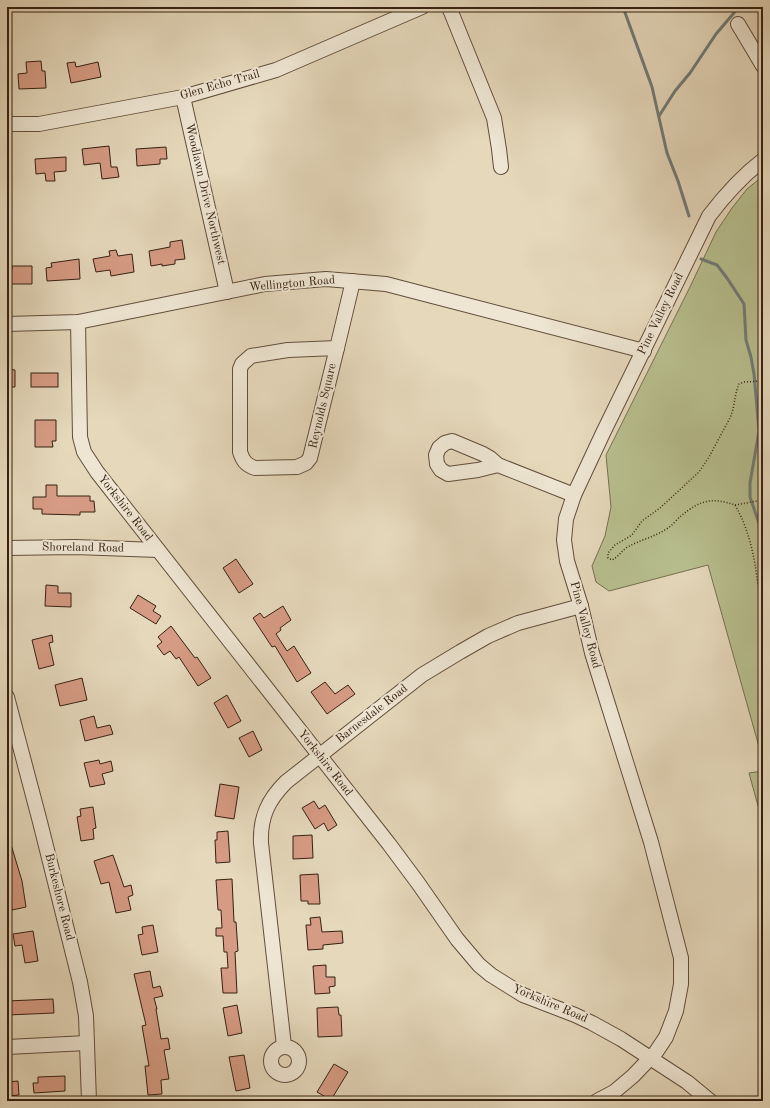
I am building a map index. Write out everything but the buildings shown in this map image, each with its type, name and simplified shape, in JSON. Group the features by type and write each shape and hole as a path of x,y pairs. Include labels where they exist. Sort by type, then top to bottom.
{"street":[{"name":"Glen Echo Trail","path":"7,124 39,124 183,96 276,70 422,7"},
{"path":"449,7 494,118 500,149 501,166"},
{"path":"738,24 763,66"},
{"name":"Woodlawn Drive Northwest","path":"183,96 227,292"},
{"name":"Pine Valley Road","path":"597,1101 614,1092 633,1076 656,1052 666,1037 676,1011 681,984 680,958 651,842 592,653 581,606 567,561 564,540 566,519 574,495 603,433 709,216 725,195 740,179 763,160"},
{"name":"Wellington Road","path":"7,324 78,322 265,284 326,279 386,284 644,351"},
{"name":"Reynolds Square","path":"337,348 288,350 265,353 251,356 242,364 240,369 240,452 245,463 254,468 297,467 306,463 310,458 337,348 353,281"},
{"name":"Yorkshire Road","path":"78,322 80,437 84,452 97,472 397,855 456,940 482,968 512,990 592,1023 687,1082 710,1101"},
{"path":"498,465 574,495"},
{"name":"Shoreland Road","path":"7,548 75,547 158,550"},
{"name":"Barnesdale Road","path":"284,1046 260,833 265,811 277,791 319,755 422,674 488,636 518,623 581,606"},
{"name":"Burkeshore Road","path":"7,700 40,822 80,982 86,1016 89,1101"},
{"path":"7,1047 87,1043"}],"path":[{"path":"762,381 744,382 739,384 734,410 705,465 676,495 642,521 632,535 615,545 608,553 608,558 612,560 626,549 669,527 698,503 716,500 735,505 763,500"},
{"path":"735,505 749,535 763,598"}],"green space":[{"path":"763,176 763,761 708,565 609,591 596,582 592,566 605,536 611,507 606,455 716,232 747,189"},
{"path":"763,771 763,824 749,773"}],"waterway":[{"path":"623,7 652,87 667,153 689,216"},
{"path":"659,116 716,34 739,7"},
{"path":"701,259 717,265 744,304 746,340 754,374 759,431 750,483 750,497 763,535"}]}
